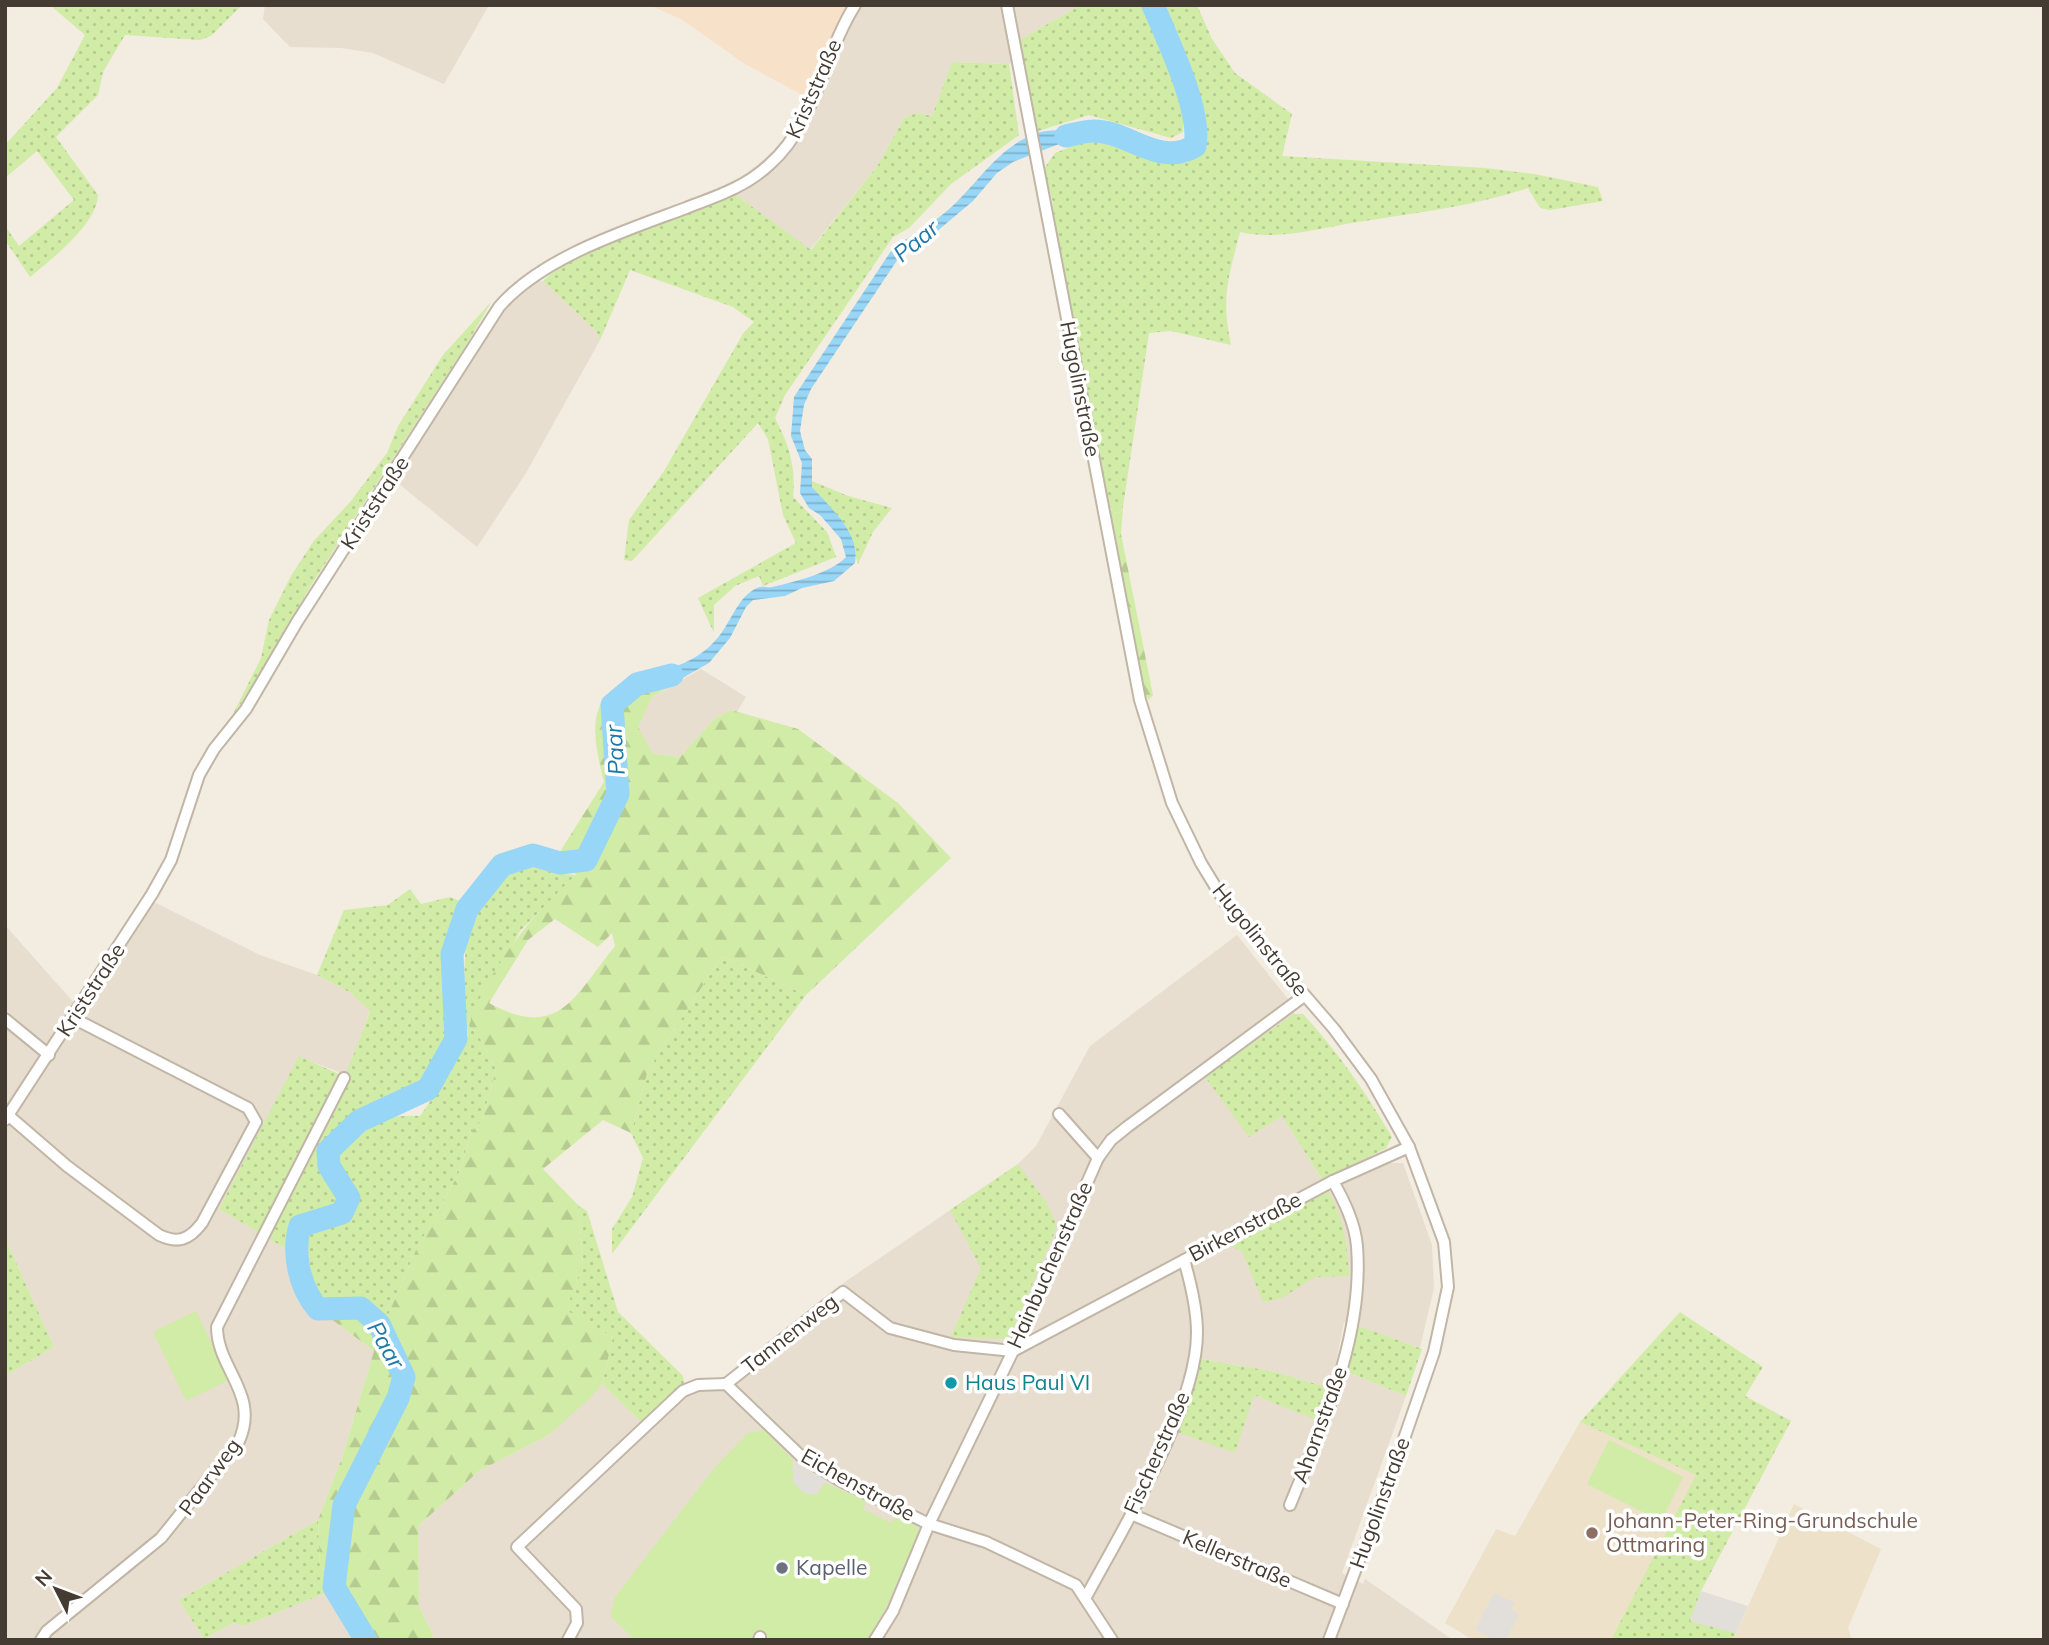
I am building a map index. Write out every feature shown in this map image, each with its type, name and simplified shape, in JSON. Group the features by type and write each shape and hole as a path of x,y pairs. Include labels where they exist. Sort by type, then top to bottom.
{"street":[{"name":"Kriststraße","path":"7,1118 145,907 172,860 199,775 214,749 246,709 297,622 499,307 520,285 545,269 635,227 752,180 773,162 797,132 833,44 855,5"},
{"name":"Hugolinstraße","path":"1007,5 1140,700 1172,803 1201,863 1226,904 1371,1079 1409,1147 1444,1242 1448,1287 1434,1352 1329,1640"},
{"name":"Hainbuchenstraße","path":"875,1640 909,1575 929,1524 1013,1351 1098,1158 1111,1140 1127,1126 1304,996"},
{"path":"7,1118 159,1235 170,1240 182,1240 192,1235 202,1223 256,1122 248,1108 73,1018"},
{"path":"5,1019 49,1055"},
{"name":"Paarweg","path":"41,1640 47,1631 161,1538 239,1441 244,1429 244,1404 236,1379 216,1339 216,1326 344,1078"},
{"name":"Hainbuchenstraße","path":"1059,1114 1098,1158"},
{"name":"Birkenstraße","path":"1013,1351 1333,1181 1409,1147"},
{"name":"Ahornstraße","path":"1290,1505 1339,1383 1356,1289 1357,1245 1347,1207 1333,1181"},
{"name":"Fischerstraße","path":"1086,1597 1131,1514 1166,1441 1191,1376 1197,1334 1192,1288 1184,1260"},
{"name":"Tannenweg","path":"726,1384 843,1292 875,1318 898,1331 954,1345 1013,1351"},
{"path":"568,1640 577,1623 576,1609 517,1547 683,1391 698,1385 726,1384"},
{"name":"Eichenstraße","path":"726,1384 803,1458 929,1524 986,1542 1076,1585 1112,1640"},
{"name":"Kellerstraße","path":"1131,1514 1343,1604"}],"shaded area":[{"path":"265,5 489,5 444,84 373,53 341,48 290,47 263,19"},
{"path":"649,5 849,5 833,34 808,98 745,64 681,19"},
{"path":"849,5 1081,5 1018,41 1021,57 1009,64 952,62 932,116 916,113 904,118 878,165 810,250 736,195 733,185 787,140"},
{"path":"535,281 543,281 596,331 600,340 526,473 477,547 394,480 511,301"},
{"path":"701,669 746,697 737,712 731,710 714,719 680,757 653,754 637,727 652,697"},
{"path":"154,902 260,955 317,975 351,993 370,1010 347,1075 299,1057 267,1238 291,1251 300,1298 312,1314 327,1316 374,1351 343,1455 318,1520 179,1600 204,1639 233,1623 244,1626 328,1592 361,1640 5,1640 5,1376 54,1347 5,1238 5,925 83,1013"},
{"path":"1237,935 1288,999 1294,1014 1205,1077 1282,1116 1329,1191 1389,1163 1403,1163 1432,1245 1434,1288 1420,1348 1344,1322 1335,1367 1406,1396 1342,1573 1363,1584 1365,1579 1453,1640 435,1639 419,1607 418,1526 479,1471 549,1435 602,1384 641,1422 684,1383 721,1380 849,1279 1018,1164 1036,1146 1090,1046","holes":["1201,1359 1271,1371 1330,1388 1319,1420 1254,1395"]},
{"name":"Johann-Peter-Ring-Grundschule Ottmaring","path":"1580,1422 1697,1475 1611,1640 1473,1640 1445,1623 1496,1529 1515,1536"},
{"path":"794,1461 805,1469 805,1475 814,1473 826,1479 816,1495 804,1493 793,1482"},
{"path":"1794,1504 1881,1549 1848,1628 1852,1640 1733,1640"},
{"path":"1701,1591 1748,1606 1736,1633 1690,1621"},
{"path":"1494,1593 1515,1603 1511,1610 1519,1614 1506,1640 1494,1640 1475,1630"}],"green space":[{"path":"50,5 242,5 211,36 200,40 125,35 103,72 98,95 56,137 98,195 96,206 72,240 30,277 5,240 5,226 19,246 74,200 37,151 5,178 5,145 57,88 85,35"},
{"path":"1081,5 1141,5 1169,59 1184,115 1183,132 1171,138 1089,115 1038,131 1018,41"},
{"path":"1163,5 1197,5 1212,39 1235,73 1292,114 1282,156 1485,168 1534,174 1598,187 1603,201 1550,210 1540,208 1528,188 1465,204 1299,233 1269,235 1240,232 1227,288 1226,314 1231,345 1171,331 1149,333 1123,507 1119,513 1113,512 1104,493 1051,210 1053,203 1044,169 1055,153 1086,141 1115,141 1154,157 1187,163 1199,144 1201,127 1184,63"},
{"path":"952,62 1009,64 1019,135 951,184 909,228 893,237 785,395 775,418 790,456 793,497 827,532 836,557 763,586 759,576 735,586 714,605 714,633 698,598 796,543 783,515 768,439 758,423 632,561 624,560 629,520 664,471 744,332 754,322 733,307 630,270 600,340 596,331 543,281 576,259 736,195 811,250 878,165 904,118 916,113 932,116"},
{"path":"491,302 467,344 310,587 251,690 232,716 261,658 269,620 291,576 313,542 351,501 387,453 398,426 443,355"},
{"path":"812,481 848,496 892,508 873,532 858,564 846,526 812,487"},
{"path":"1108,505 1113,512 1119,513 1123,507 1121,534 1153,695 1149,700 1142,685 1130,637"},
{"path":"643,676 642,688 679,680 652,697 638,727 653,754 680,757 714,719 731,710 798,729 898,803 951,858 806,995 722,956 648,1070 631,1133 603,1120 543,1169 578,1205 583,1265 566,1310 613,1337 602,1384 549,1435 479,1471 418,1526 419,1607 435,1639 470,1640 373,1640 342,1587 320,1566 318,1520 343,1455 374,1351 327,1316 355,1314 378,1331 386,1320 416,1250 458,1175 472,1131 482,1120 496,1070 482,1041 469,1026 487,984 513,944 543,907 576,875 561,850 604,782 595,731 596,717 601,703 610,692","holes":["555,919 598,947 612,933 615,946 576,996 549,1015 533,1017 513,1014 489,1003 528,940"]},
{"path":"528,862 576,875 520,931 469,1026 482,1041 496,1070 482,1120 472,1131 458,1175 416,1250 386,1320 370,1301 329,1300 315,1295 306,1271 304,1232 349,1220 357,1199 356,1191 336,1152 374,1123 393,1117 420,1116 450,1073 468,1035 463,999 466,936 472,912 508,868"},
{"path":"410,889 421,904 450,897 462,902 448,951 450,1034 421,1082 402,1098 370,1106 328,1146 324,1163 343,1199 334,1211 303,1220 296,1231 291,1251 267,1238 323,1126 370,1011 351,993 317,975 344,910 388,905"},
{"path":"722,956 806,995 612,1254 612,1229 632,1197 643,1158 631,1133 648,1070"},
{"path":"1294,1014 1303,1014 1340,1058 1392,1137 1386,1148 1323,1181 1282,1116 1249,1137 1205,1077"},
{"path":"299,1056 341,1075 262,1234 219,1209"},
{"path":"1018,1164 1048,1205 1057,1227 1009,1339 951,1337 981,1268 950,1210"},
{"path":"1328,1192 1344,1232 1349,1276 1315,1277 1282,1298 1263,1302 1242,1251 1226,1244"},
{"path":"578,1205 587,1211 618,1312 683,1376 684,1383 641,1422 602,1384 613,1337 565,1310 583,1265"},
{"path":"5,1238 54,1347 5,1376"},
{"path":"196,1311 229,1380 186,1401 153,1332"},
{"path":"1680,1312 1763,1367 1745,1396 1791,1421 1701,1591 1691,1621 1736,1632 1733,1640 1611,1640 1696,1475 1580,1422"},
{"path":"1356,1325 1422,1349 1406,1396 1345,1371"},
{"path":"1200,1359 1271,1371 1330,1388 1319,1421 1254,1395 1235,1453 1177,1432"},
{"path":"764,1430 794,1461 792,1470 816,1495 825,1483 867,1501 863,1509 891,1523 896,1516 916,1526 919,1531 886,1608 867,1640 635,1640 610,1616 615,1597 716,1466 748,1433"},
{"path":"1609,1440 1683,1477 1661,1521 1587,1484"},
{"path":"318,1520 320,1566 332,1578 328,1592 244,1626 233,1623 204,1639 179,1600"}],"water":[{"path":"1095,130 1013,162 997,173 973,201 936,232 904,250 811,389 804,405 800,431 805,450 812,459 812,487 849,531 855,563 834,581 802,588 785,596 753,600 746,607 730,638 709,663 679,680 642,689 643,676 678,666 708,648 751,591 812,576 831,568 846,557 841,539 820,515 809,508 800,493 802,463 791,436 794,397 891,251 948,210 1010,147 1037,133"}],"waterway":[{"name":"Paar","path":"1066,136 1090,131 1106,132 1168,153 1181,152 1195,146 1196,131 1188,95 1153,5"},
{"name":"Paar","path":"366,1640 334,1587 344,1505 398,1398 404,1377 379,1324 361,1308 318,1309 311,1300 302,1280 297,1258 300,1226 342,1213 349,1198 329,1166 328,1151 359,1121 428,1089 456,1039 452,954 467,909 502,865 533,855 560,863 586,860 618,794 612,705 637,684 672,675"}],"place":[{"name":"Haus Paul VI","path":"951,1383"},
{"name":"Johann-Peter-Ring-Grundschule Ottmaring","path":"1592,1533"},
{"name":"Kapelle","path":"782,1568"}]}
